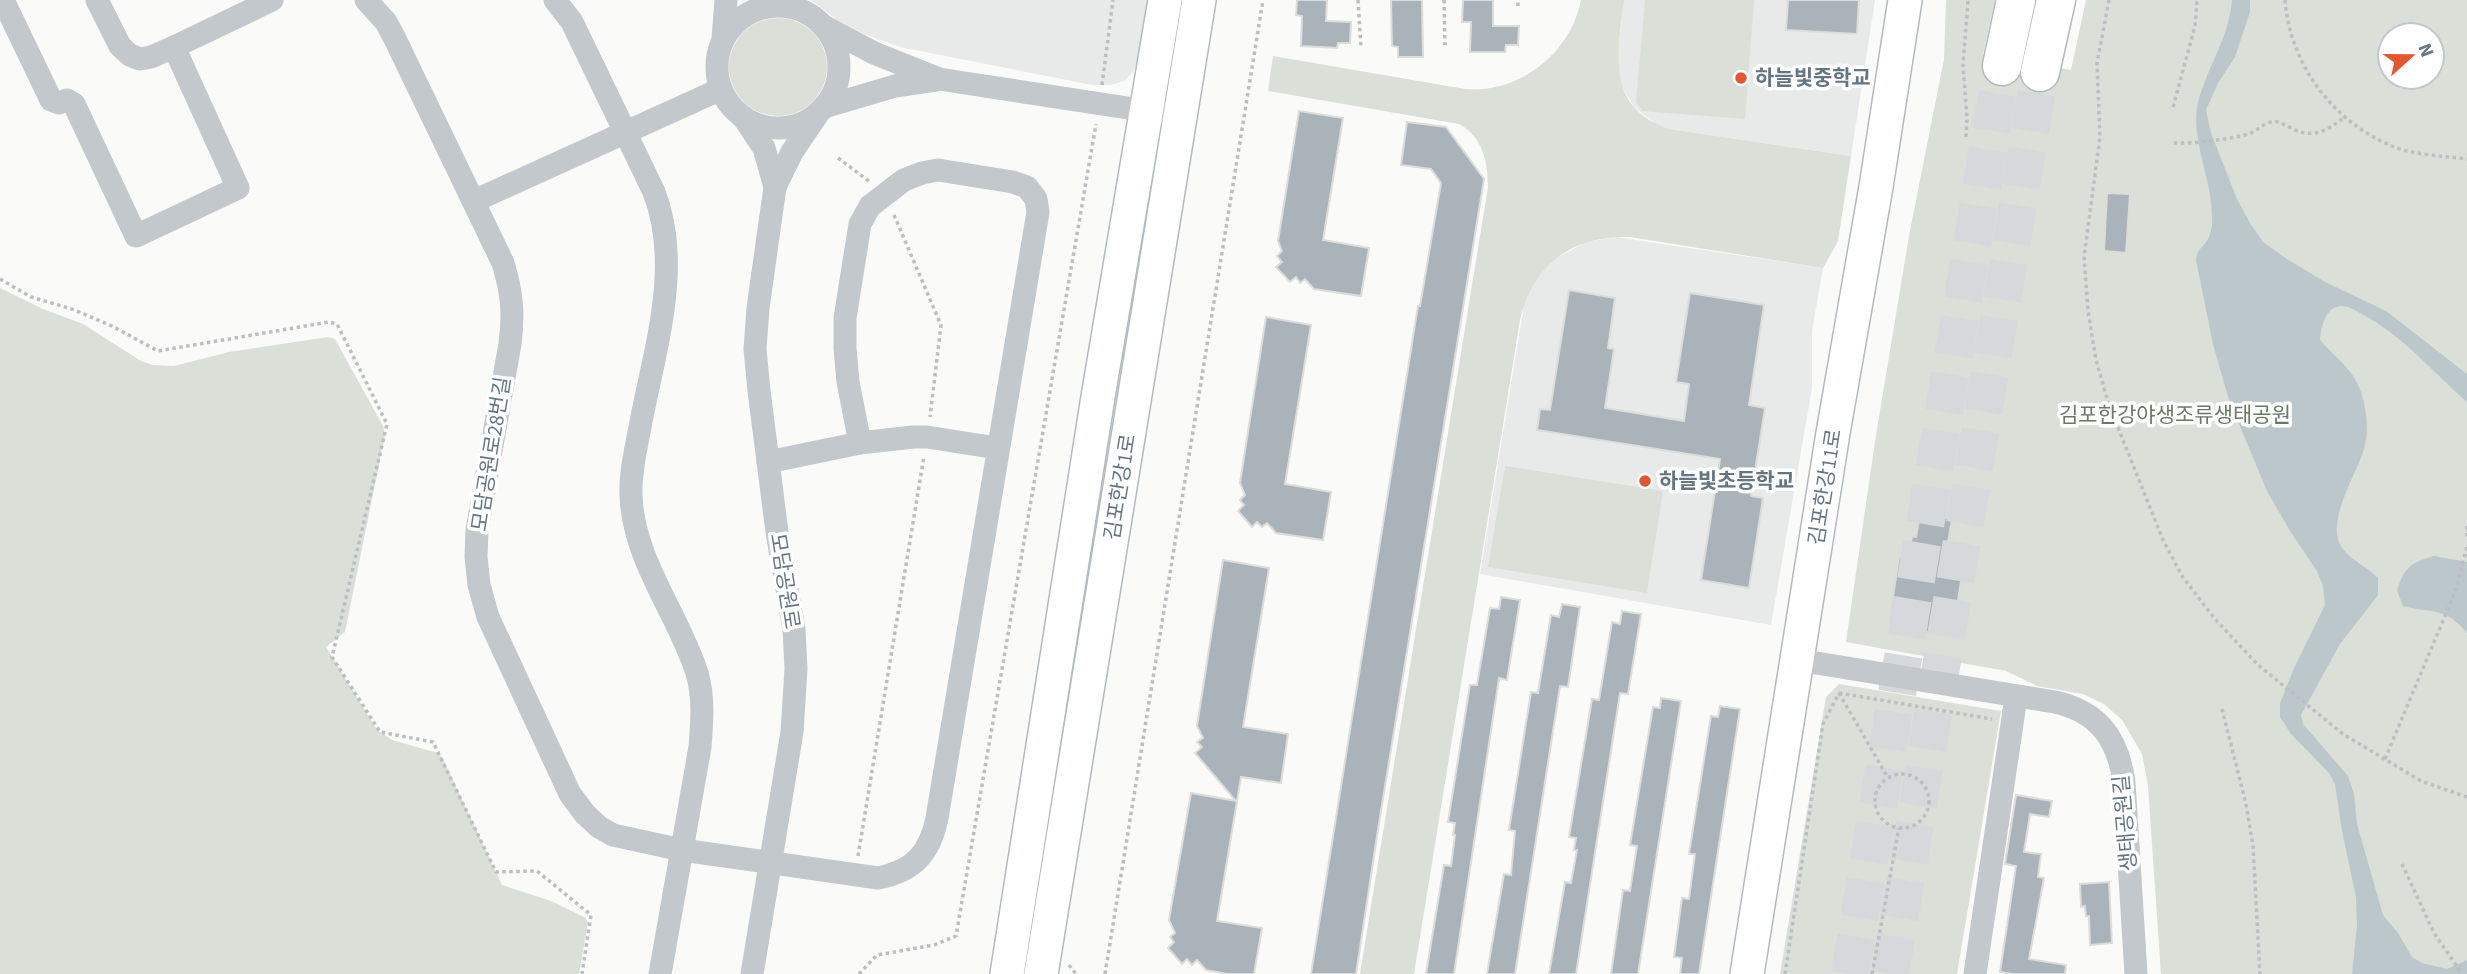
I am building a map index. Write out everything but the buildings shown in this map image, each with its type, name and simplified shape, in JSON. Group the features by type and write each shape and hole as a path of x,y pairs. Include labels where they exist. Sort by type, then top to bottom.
{"highway":[{"path":"2002,66 2016,0"},
{"path":"2040,72 2056,0"}],"street":[{"path":"3,0 51,100 59,103 66,100 74,104 136,236 238,188 174,47"},
{"path":"97,0 120,46 139,59 174,47 272,0"},
{"name":"모담공원로28번길","path":"366,0 386,22 395,38 503,263 511,289 514,314 477,530 478,576 488,617 570,794 585,814 613,835 682,850 878,878 897,874 923,855 932,839 1038,212 1036,200 1027,187 1013,182 938,170 904,180 885,193"},
{"path":"555,0 572,22 654,192 663,215 667,239 668,267 664,300 632,467 631,496 635,527 643,552 697,673 702,719 700,747 660,974"},
{"path":"726,0 717,73 730,104 744,118 764,148 775,187"},
{"name":"김포한강1로","path":"1007,974 1165,0"},
{"name":"김포한강1로","path":"1041,974 1199,0"},
{"name":"김포한강11로","path":"1756,974 1803,661 1833,433 1877,187 1905,0"},
{"name":"김포한강11로","path":"1747,974 1803,661 1912,0"},
{"path":"723,39 735,23 752,11 771,6 791,6 810,14 874,53 939,79 1180,116"},
{"path":"775,187 792,152 830,100 838,83 840,63 835,44 810,14"},
{"path":"744,118 761,126 781,128 800,125 820,111 895,86 939,79"},
{"path":"474,201 722,89"},
{"name":"모담공원로","path":"752,974 792,732 796,669 794,629 768,462 755,349 763,267 775,187"},
{"path":"860,443 848,382 845,318 860,224 870,206 885,193"},
{"path":"768,462 860,443 927,437 997,448"},
{"name":"생태공원길","path":"1803,661 2055,702 2081,710 2102,727 2118,753 2124,782 2136,974"},
{"path":"1975,974 2016,696"}],"path":[{"path":"859,974 877,955 934,944 956,936 1100,103 1113,0"},
{"path":"1105,974 1263,0"},
{"path":"1358,0 1361,48"},
{"path":"1444,0 1445,45"},
{"path":"1518,0 1518,6"},
{"path":"1966,137 1963,65 1968,0"},
{"path":"2109,0 2097,64 2100,136 2084,257 2088,311 2096,360 2109,405 2163,541 2182,576 2248,656 2282,685 2343,734 2421,781 2467,797"},
{"path":"2173,107 2195,26 2197,0"},
{"path":"2285,0 2292,42 2306,72 2325,98 2366,132 2394,148 2467,159"},
{"path":"2174,143 2186,144 2250,133 2272,122 2282,123 2300,133 2312,134 2328,130 2346,116"},
{"path":"838,158 885,193 942,324 927,437 855,875"},
{"path":"0,278 31,297 82,313 158,351 328,322 337,324 387,424 332,657 380,732 433,742 496,872 537,872 591,915 582,974"},
{"path":"2467,526 2467,540"},
{"path":"2385,759 2455,592 2467,547"},
{"path":"1839,693 2000,720"},
{"path":"1839,693 1888,778"},
{"path":"1785,974 1824,724 1839,693"},
{"path":"2222,709 2246,804 2253,846 2260,974"},
{"path":"1905,774 1913,777 1925,788 1928,796 1926,812 1922,819 1907,828 1899,828 1884,821 1876,807 1877,790 1888,778 1905,774"},
{"path":"1872,974 1899,828"},
{"path":"2402,864 2434,933 2462,974"}],"shaded area":[{"path":"811,0 1148,0 1139,55 1133,72 1124,81 1111,85 1092,85 900,47 866,35 837,20"},
{"name":"하늘빛중학교","path":"1624,0 1875,0 1851,156 1669,129 1656,124 1635,108 1620,84 1617,62"},
{"path":"2232,0 2250,0 2250,12 2235,57 2218,83 2206,110 2211,133 2237,199 2250,223 2263,242 2287,259 2325,282 2386,311 2467,374 2467,402 2391,333 2362,314 2342,306 2336,307 2325,318 2320,340 2344,364 2356,381 2367,423 2364,449 2340,508 2337,532 2339,542 2346,553 2378,578 2378,595 2340,644 2301,715 2303,724 2348,776 2354,794 2357,824 2383,915 2398,933 2412,957 2422,963 2447,969 2467,960 2467,974 2352,974 2357,926 2356,897 2335,784 2329,773 2291,734 2280,717 2280,703 2325,605 2323,586 2317,571 2267,491 2229,400 2213,344 2196,260 2198,252 2209,237 2212,219 2196,116 2207,77 2227,27"},
{"name":"하늘빛초등학교","path":"1616,237 1823,268 1812,331 1812,388 1771,625 1480,574 1525,299 1541,270 1555,259 1586,242"},
{"path":"2434,556 2467,562 2467,633 2459,624 2438,612 2403,606 2397,590 2403,576 2414,564"}],"green space":[{"path":"1581,0 1624,0 1618,58 1620,76 1634,107 1648,119 1669,129 1851,156 1838,241 1823,268 1630,237 1609,238 1590,241 1558,257 1535,283 1520,320 1414,974 1360,974 1488,178 1479,143 1459,124 1268,91 1273,56 1465,89 1485,89 1504,85 1540,66 1566,37"},
{"path":"1645,0 1754,0 1745,119 1643,111 1636,102"},
{"name":"김포한강야생조류생태공원","path":"1946,0 1995,0 1983,54 2071,70 2086,0 2467,0 2467,974 2161,974 2148,786 2142,754 2122,720 2104,704 2083,694 2037,686 2006,671 1846,642 1909,236 1944,59"},
{"path":"778,18 797,22 813,32 823,48 827,67 823,86 813,102 797,112 778,116 759,112 743,102 733,86 729,67 733,48 743,32 759,22"},
{"path":"0,288 43,309 83,324 141,361 152,365 174,366 229,352 328,337 335,339 383,426 385,435 345,632 326,647 377,730 392,740 438,753 442,757 502,885 551,901 586,918 588,923 579,974 0,974"},
{"path":"1505,466 1663,491 1647,593 1488,567"},
{"path":"1839,684 2001,711 1957,974 1780,974 1826,697"}],"tunnel":[{"path":"1850,974 2002,66"},
{"path":"1890,974 2040,72"}],"place":[{"name":"하늘빛중학교","path":"1741,78"},
{"name":"하늘빛초등학교","path":"1645,481"}]}
